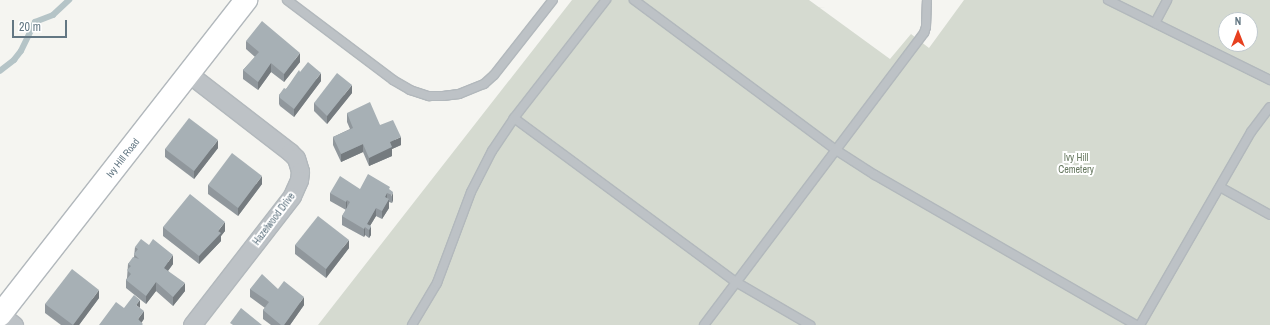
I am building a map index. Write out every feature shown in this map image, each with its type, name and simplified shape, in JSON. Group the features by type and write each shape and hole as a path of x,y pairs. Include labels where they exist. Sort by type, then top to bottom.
{"street":[{"name":"Ivy Hill Road","path":"0,315 246,0"},
{"name":"Hazelwood Drive","path":"189,74 290,152 296,158 300,171 299,180 292,196 192,325"},
{"path":"0,315 14,325"}],"lane":[{"path":"287,0 393,80 410,90 429,96 459,94 484,84 494,75 552,0"},
{"path":"412,325 426,303 444,267 471,192 481,170 498,140 606,0"},
{"path":"634,0 836,150 875,175 1136,325"},
{"path":"704,325 924,33 926,27 927,0"},
{"path":"1108,0 1270,80"},
{"path":"1155,23 1167,0"},
{"path":"1140,325 1257,123 1270,107"},
{"path":"514,118 736,282 810,325"},
{"path":"1220,187 1270,215"}],"green space":[{"name":"Ivy Hill Cemetery","path":"572,0 809,0 890,59 911,34 929,48 964,0 1270,0 1270,325 318,325"}],"building":[{"path":"262,21 300,53 284,74 271,63 258,82 243,70 259,52 246,41"},
{"path":"308,62 321,73 294,109 280,98 279,95 284,88 286,89 299,70 300,72"},
{"path":"337,73 352,85 327,116 314,103"},
{"path":"370,102 380,125 393,120 401,137 390,142 392,147 369,158 363,144 341,154 333,137 353,128 347,113"},
{"path":"189,118 218,140 194,171 165,149"},
{"path":"232,153 262,176 238,208 208,185"},
{"path":"368,174 390,187 389,189 393,192 392,195 387,193 385,197 389,199 382,211 376,208 367,224 371,226 369,230 365,227 364,229 342,216 350,202 347,200 346,202 330,193 340,176 360,189"},
{"path":"190,194 225,222 218,231 221,233 199,256 163,227"},
{"path":"318,216 349,240 326,269 295,245"},
{"path":"141,239 149,245 153,239 173,255 164,268 185,283 173,297 156,282 146,296 126,280 131,274 127,270 131,266 128,264 133,257 139,259 134,254 138,249 135,247"},
{"path":"72,269 99,290 73,325 45,304"},
{"path":"262,274 278,289 284,281 304,297 284,325 281,325 263,310 269,302 250,289"},
{"path":"134,295 140,300 136,305 144,311 138,319 143,324 142,325 99,325 116,302 124,308"},
{"path":"241,308 262,325 233,325 230,323"}],"waterway":[{"path":"0,71 14,60 21,51 35,22 53,15 69,0"}]}
